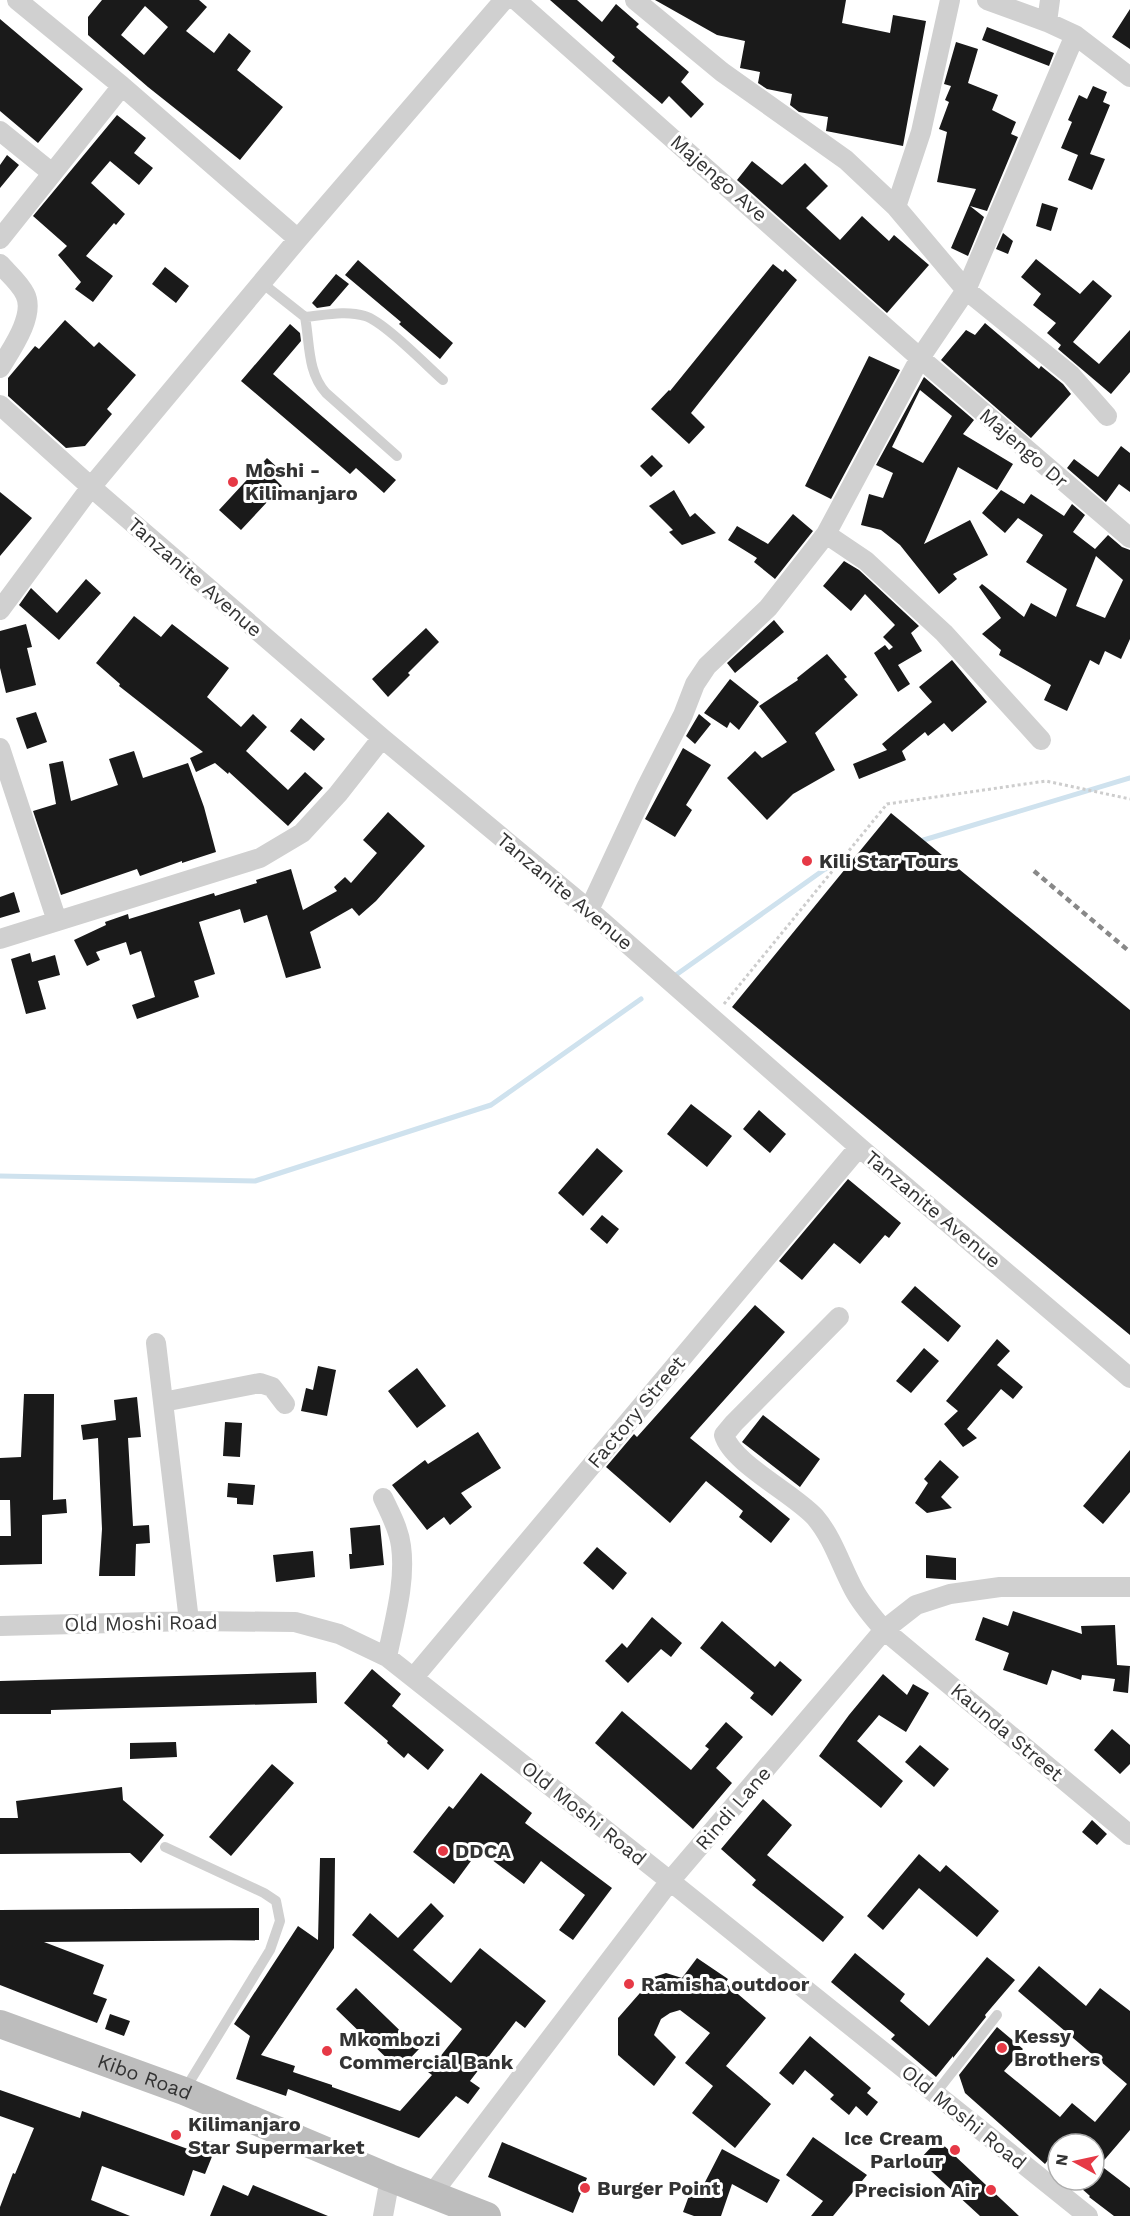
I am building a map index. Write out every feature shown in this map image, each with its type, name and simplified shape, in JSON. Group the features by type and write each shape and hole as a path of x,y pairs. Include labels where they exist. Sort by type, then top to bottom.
{"main road":[{"name":"Kibo Road","path":"0,2024 184,2091 390,2178 487,2216"}],"street":[{"path":"17,0 122,86 298,239"},
{"path":"0,610 91,487 298,239 504,0"},
{"name":"Majengo Ave","path":"516,0 920,358"},
{"path":"635,0 722,72 846,160 896,207 966,290 1071,375 1107,417"},
{"path":"896,207 921,132 950,0"},
{"path":"987,0 1075,35 1130,77"},
{"path":"1047,22 1050,0"},
{"path":"590,910 683,715 695,684 707,666 768,608 826,534 920,358 966,290 1075,35"},
{"path":"0,239 122,86"},
{"path":"0,130 52,173"},
{"path":"0,264 26,295 27,312 20,336 0,368"},
{"name":"Majengo Dr","path":"920,358 1130,538"},
{"name":"Tanzanite Avenue","path":"0,405 91,487 382,738 590,910 859,1147 1130,1378"},
{"path":"826,534 866,561 944,633 1041,740"},
{"path":"0,939 260,858 302,833 338,794 382,738"},
{"path":"0,748 57,921"},
{"name":"Factory Street","path":"414,1677 859,1147"},
{"name":"Kaunda Street","path":"839,1317 734,1423 724,1435 727,1446 816,1518 829,1538 854,1591 864,1607 884,1630 1130,1835"},
{"path":"156,1343 189,1621"},
{"path":"163,1402 260,1383 272,1387 285,1404"},
{"path":"383,1498 397,1529 402,1563 397,1607 387,1657"},
{"name":"Rindi Lane","path":"432,2194 670,1881 884,1630 916,1605 950,1594 1000,1587 1130,1587"},
{"name":"Old Moshi Road","path":"0,1626 189,1621 295,1622 339,1634 387,1657 1088,2216"},
{"path":"383,2216 390,2178"}],"lane":[{"path":"262,283 305,317 348,313 368,316 443,381"},
{"path":"305,317 312,371 317,383 397,456"},
{"path":"165,1847 264,1893 276,1901 280,1921 270,1950 184,2091"},
{"path":"935,2094 997,2015"}],"path":[{"path":"713,1018 887,804 1046,780 1130,799"}],"building":[{"path":"102,0 199,0 207,7 186,31 214,53 229,33 251,51 237,70 283,107 240,160 148,87 88,35 88,17","holes":["145,6 168,27 144,55 121,35"]},
{"path":"550,0 577,0 602,22 616,4 639,24 636,27 689,72 681,82 704,104 691,118 669,96 662,104 612,61 615,57"},
{"path":"655,0 846,0 842,23 890,33 893,15 926,21 903,146 826,131 828,117 799,112 790,105 792,94 767,89 758,83 760,72 740,68 745,41 717,35"},
{"path":"1130,9 1130,49 1112,37"},
{"path":"0,19 83,89 38,143 0,111"},
{"path":"987,27 1054,53 1049,66 982,40"},
{"path":"956,42 978,49 968,83 998,95 992,110 1016,122 1011,134 1018,137 987,211 970,206 984,217 968,256 951,248 976,189 937,182 947,132 939,129 949,102 945,100 951,86 944,84"},
{"path":"1093,86 1107,92 1103,102 1110,105 1090,154 1105,159 1092,190 1068,180 1078,155 1061,148 1072,122 1068,120 1079,95 1087,99"},
{"path":"117,115 146,138 134,153 153,168 139,185 110,161 91,183 125,214 116,225 114,223 86,256 113,276 93,302 75,289 81,282 58,255 67,246 33,216"},
{"path":"7,155 19,165 0,188 0,165"},
{"path":"752,161 782,185 805,163 828,186 806,208 840,240 862,216 889,241 894,235 929,265 887,313 737,180"},
{"path":"1042,203 1058,208 1051,231 1036,226"},
{"path":"1003,233 1013,241 1008,254 996,249"},
{"path":"1036,259 1080,294 1093,280 1112,296 1073,342 1099,364 1130,330 1130,372 1111,394 1058,349 1061,345 1047,333 1056,323 1033,305 1041,294 1021,277"},
{"path":"358,260 453,343 440,359 399,324 401,322 345,275"},
{"path":"773,264 783,272 785,269 797,280 691,413 705,427 689,444 651,409 670,391"},
{"path":"165,267 189,286 176,303 152,284"},
{"path":"336,274 349,284 330,306 317,308 312,303"},
{"path":"65,320 94,347 99,342 136,375 107,409 112,414 85,446 66,448 8,396 8,378 35,346 39,349"},
{"path":"985,323 1039,369 1041,366 1063,384 1071,394 1031,438 941,360 966,330 975,335"},
{"path":"290,324 300,333 301,341 273,374 396,480 384,493 356,468 350,474 241,381"},
{"path":"869,356 900,370 831,499 805,486"},
{"path":"924,377 974,420 963,434 1013,464 997,490 958,467 924,544 970,520 988,555 953,574 957,579 939,594 900,545 881,530 861,525 869,494 883,498 893,473 876,465","holes":["920,390 952,416 923,463 892,447"]},
{"path":"1121,446 1130,453 1130,492 1119,484 1106,502 1067,468 1074,459 1098,477"},
{"path":"652,455 663,466 651,477 640,466"},
{"path":"267,458 278,468 271,475 282,486 241,530 219,510"},
{"path":"674,490 690,517 695,513 716,533 682,545 669,532 673,530 649,506"},
{"path":"1001,490 1024,504 1031,494 1064,516 1072,504 1085,515 1073,532 1095,549 1108,535 1122,547 1130,550 1130,639 1121,659 1105,651 1099,665 1090,660 1067,711 1044,700 1051,685 999,655 1001,650 982,634 1001,618 979,587 982,584 1024,617 1031,603 1056,617 1067,589 1026,562 1043,535 1018,518 1005,533 982,513","holes":["1096,556 1123,580 1105,618 1076,606"]},
{"path":"0,492 32,518 0,556"},
{"path":"793,514 813,531 775,579 754,562 757,558 728,540 737,526 768,544"},
{"path":"844,561 859,570 919,626 911,633 922,651 898,665 910,684 898,692 874,653 885,645 889,650 893,647 883,637 895,625 865,594 851,611 823,586"},
{"path":"86,579 101,593 59,640 19,605 31,588 57,613"},
{"path":"134,616 161,637 172,624 229,668 207,697 241,727 253,714 267,727 246,751 288,790 305,772 323,788 288,826 229,772 228,774 215,763 196,772 190,758 203,752 119,686 120,684 96,663"},
{"path":"774,620 784,632 735,673 727,663"},
{"path":"26,624 32,647 27,648 36,685 6,693 0,668 0,631"},
{"path":"426,628 439,642 388,697 372,679"},
{"path":"827,654 847,677 844,679 858,695 815,733 835,770 793,794 767,820 727,778 755,751 762,758 787,742 759,706 798,680 797,678"},
{"path":"952,660 987,702 952,732 944,723 928,736 925,732 902,751 906,760 859,779 853,764 887,750 882,744 932,702 919,687"},
{"path":"730,679 759,702 739,730 730,722 727,728 704,713"},
{"path":"36,712 47,742 27,749 16,718"},
{"path":"699,714 711,724 695,744 686,736"},
{"path":"301,718 325,739 314,751 290,731"},
{"path":"683,748 711,765 686,805 692,810 675,837 645,819"},
{"path":"134,751 143,778 188,763 204,807 216,852 140,876 137,869 61,895 33,811 56,804 49,764 63,761 71,801 118,785 109,759"},
{"path":"388,812 425,846 376,901 359,916 352,908 310,932 321,968 286,978 267,915 244,923 240,909 199,922 215,974 194,981 199,997 137,1019 132,1005 155,997 141,951 130,955 126,942 96,952 100,960 87,966 74,940 106,925 105,922 128,914 129,919 214,893 215,896 257,883 256,880 291,869 303,910 337,891 334,887 345,877 351,883 377,853 363,840"},
{"path":"891,813 1130,1010 1130,1335 732,1007"},
{"path":"14,892 20,912 0,918 0,897"},
{"path":"30,953 32,962 55,955 60,975 38,981 46,1009 26,1014 11,959"},
{"path":"691,1104 732,1136 707,1167 667,1134"},
{"path":"759,1110 786,1134 770,1153 743,1129"},
{"path":"597,1148 623,1171 583,1216 558,1193"},
{"path":"848,1179 901,1223 889,1238 885,1235 860,1264 834,1243 802,1280 779,1261"},
{"path":"602,1215 619,1229 607,1244 590,1229"},
{"path":"915,1286 961,1326 948,1342 901,1302"},
{"path":"755,1305 785,1332 690,1438 790,1519 771,1543 739,1517 743,1511 706,1481 670,1523 606,1467 634,1434 637,1437"},
{"path":"997,1339 1010,1351 997,1365 1023,1387 1013,1399 1001,1389 967,1429 977,1438 963,1447 944,1424 958,1411 946,1401"},
{"path":"924,1348 939,1361 911,1393 896,1381"},
{"path":"318,1366 336,1370 327,1416 301,1411 306,1388 313,1390"},
{"path":"417,1368 446,1406 417,1428 388,1391"},
{"path":"24,1394 54,1394 53,1500 66,1499 67,1513 42,1515 42,1564 0,1565 0,1536 11,1536 10,1500 0,1500 0,1458 21,1457"},
{"path":"137,1397 141,1437 128,1438 133,1526 149,1525 150,1543 136,1544 135,1576 99,1576 102,1529 98,1438 83,1440 81,1425 116,1420 114,1400"},
{"path":"763,1415 820,1459 800,1487 742,1442"},
{"path":"225,1422 242,1423 240,1457 223,1456"},
{"path":"478,1432 501,1468 461,1493 472,1507 450,1525 444,1517 427,1530 392,1485 425,1460 428,1464"},
{"path":"1130,1450 1130,1492 1103,1524 1083,1506"},
{"path":"940,1460 959,1477 941,1497 952,1508 927,1513 915,1503 928,1483 924,1479"},
{"path":"228,1483 255,1485 253,1505 237,1504 237,1498 227,1497"},
{"path":"380,1525 384,1565 350,1569 349,1554 352,1554 350,1528"},
{"path":"597,1547 627,1573 613,1590 583,1563"},
{"path":"313,1551 315,1577 276,1582 273,1555"},
{"path":"926,1555 956,1558 956,1580 926,1578"},
{"path":"1013,1611 1082,1634 1081,1626 1115,1625 1117,1665 1130,1666 1128,1693 1113,1691 1115,1679 1082,1675 1081,1680 1052,1670 1047,1685 1003,1670 1009,1653 975,1640 983,1617 1008,1626"},
{"path":"652,1617 682,1643 671,1657 661,1649 628,1683 605,1661 622,1643 627,1648"},
{"path":"722,1621 775,1667 780,1661 802,1680 772,1716 750,1698 754,1693 700,1648"},
{"path":"372,1669 401,1694 392,1706 444,1750 428,1770 408,1753 404,1758 344,1703"},
{"path":"316,1672 317,1703 51,1710 51,1714 0,1714 0,1681"},
{"path":"883,1674 907,1695 913,1684 929,1693 906,1732 879,1715 857,1741 903,1781 881,1808 819,1756"},
{"path":"622,1711 691,1770 709,1749 705,1746 726,1722 743,1737 716,1768 732,1783 693,1829 595,1743"},
{"path":"1112,1729 1130,1745 1130,1764 1120,1774 1094,1750"},
{"path":"176,1742 177,1757 130,1759 130,1743"},
{"path":"920,1745 949,1769 934,1787 905,1762"},
{"path":"272,1764 294,1783 231,1856 209,1837"},
{"path":"481,1773 532,1813 525,1823 612,1888 573,1940 559,1930 585,1895 541,1861 524,1884 479,1850 454,1884 413,1852 449,1806 453,1809"},
{"path":"122,1787 123,1800 164,1835 141,1863 130,1853 0,1854 0,1818 18,1818 16,1801"},
{"path":"763,1799 792,1825 767,1855 844,1917 823,1942 752,1885 756,1880 721,1849"},
{"path":"1092,1820 1107,1834 1097,1845 1082,1832"},
{"path":"919,1854 940,1872 946,1865 999,1911 977,1937 919,1888 883,1930 867,1916"},
{"path":"320,1858 335,1858 334,1948 261,2055 295,2066 293,2072 400,2111 432,2075 428,2072 462,2029 352,1935 370,1913 398,1938 431,1903 444,1916 413,1950 451,1983 480,1948 546,2001 525,2028 516,2021 470,2081 480,2088 468,2104 456,2096 419,2138 288,2089 286,2096 236,2079 250,2036 234,2024 298,1926 318,1940"},
{"path":"259,1908 259,1940 44,1942 104,1965 93,1994 107,1999 97,2023 0,1985 0,1910"},
{"path":"855,1953 905,1994 900,2001 929,2026 987,1957 1015,1980 936,2077 891,2039 895,2035 831,1982"},
{"path":"697,1958 728,1979 725,1983 766,2018 726,2066 771,2104 735,2148 692,2113 713,2086 685,2063 710,2033 680,2010 661,2019 654,2035 676,2057 654,2086 618,2055 618,2018 654,1977 666,1973 682,1978"},
{"path":"1039,1966 1086,2006 1100,1988 1130,2011 1130,2130 1106,2158 1106,2132 1046,2132 1045,2164 965,2093 959,2075 997,2027 1023,2049 1004,2071 1060,2117 1072,2103 1095,2122 1127,2084 1018,1991"},
{"path":"356,1988 419,2049 399,2070 336,2009"},
{"path":"110,2014 130,2021 124,2036 105,2029"},
{"path":"810,2036 871,2088 867,2093 878,2102 867,2116 856,2106 849,2115 830,2099 834,2095 805,2070 793,2085 779,2073"},
{"path":"0,2090 80,2118 82,2111 199,2153 204,2139 217,2144 205,2174 193,2170 184,2196 102,2166 91,2200 130,2216 0,2216 0,2207 13,2173 15,2174 34,2128 0,2116"},
{"path":"813,2137 867,2175 833,2216 811,2216 823,2201 786,2175"},
{"path":"938,2140 1019,2216 980,2216 919,2160"},
{"path":"502,2142 587,2178 573,2213 488,2177"},
{"path":"722,2149 780,2180 767,2203 732,2184 721,2216 694,2216 683,2212 694,2182 703,2186"},
{"path":"1106,2170 1130,2188 1130,2216 1114,2216 1086,2192 1106,2192"},
{"path":"223,2185 248,2196 253,2185 328,2216 210,2216"}],"waterway":[{"path":"917,842 1130,778"},
{"path":"673,977 825,869 856,860"},
{"path":"0,1176 255,1181 491,1105 641,999"}],"railway":[{"path":"1034,871 1130,952"}],"place":[{"name":"Moshi - Kilimanjaro","path":"233,482"},
{"name":"Kili Star Tours","path":"807,861"},
{"name":"DDCA","path":"443,1851"},
{"name":"Ramisha outdoor","path":"629,1984"},
{"name":"Kessy Brothers","path":"1002,2048"},
{"name":"Mkombozi Commercial Bank","path":"327,2051"},
{"name":"Kilimanjaro Star Supermarket","path":"176,2135"},
{"name":"Ice Cream Parlour","path":"955,2150"},
{"name":"Burger Point","path":"585,2188"},
{"name":"Precision Air","path":"991,2190"}]}
